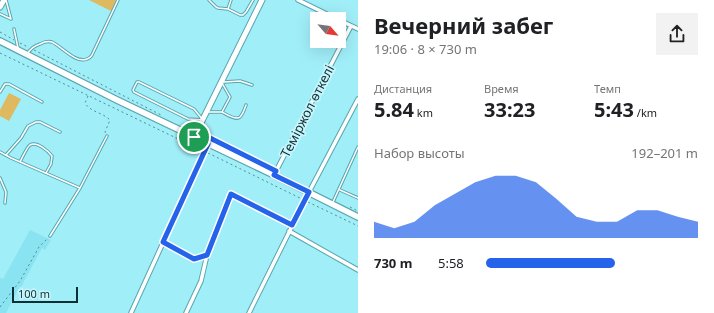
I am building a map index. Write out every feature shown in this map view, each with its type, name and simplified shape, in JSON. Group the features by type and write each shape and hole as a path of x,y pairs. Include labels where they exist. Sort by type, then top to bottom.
{"main road":[{"path":"0,41 358,217"}],"street":[{"path":"194,137 262,0"},
{"path":"298,0 322,12"},
{"path":"346,24 358,29"},
{"name":"Теміржол өткелі","path":"274,175 351,26"},
{"path":"249,313 292,225 358,99"},
{"path":"131,313 208,144"},
{"path":"186,313 201,281 207,255 231,194 292,225"},
{"path":"289,231 358,270"},
{"path":"163,242 194,259 207,255"}],"lane":[{"path":"27,54 31,48 39,44 51,42 73,57 82,60 88,59 92,55 118,0"},
{"path":"209,0 216,7 228,9 240,15 243,15 246,12 253,0"},
{"path":"228,9 231,0"},
{"path":"0,14 10,19 2,3"},
{"path":"14,30 19,50"},
{"path":"222,112 230,97 221,82 240,80 252,85"},
{"path":"137,82 194,109 203,120 188,119 134,92 133,90 137,82"},
{"path":"0,92 5,84 9,84 42,102"},
{"path":"207,112 222,112 238,118 246,105"},
{"path":"6,155 21,138 28,126 36,122 40,122 60,132"},
{"path":"50,236 80,188 107,136"},
{"path":"20,162 29,146 32,144 37,145 48,151 52,156 51,164 46,173"},
{"path":"332,204 358,148"},
{"path":"0,152 80,188"},
{"path":"0,178 6,192 5,203"},
{"path":"339,189 358,198"}],"path":[{"path":"0,32 166,118"},
{"path":"0,53 358,226"},
{"path":"89,96 85,103 88,107 106,115 110,120 105,132 107,136"},
{"path":"198,130 208,137 242,154"},
{"path":"346,205 358,211"},
{"path":"0,307 20,281 39,247 50,236"}],"shaded area":[{"path":"89,0 116,0 111,11"},
{"path":"9,93 21,99 9,121 0,116 0,110"},
{"path":"30,230 51,240 45,250 42,248 6,313 0,313 0,278 3,279"}],"route":[{"path":"198,130 208,137 276,171 274,175 309,192 292,225 231,194 207,255 194,259 163,242 208,144 194,137 198,130"}]}
